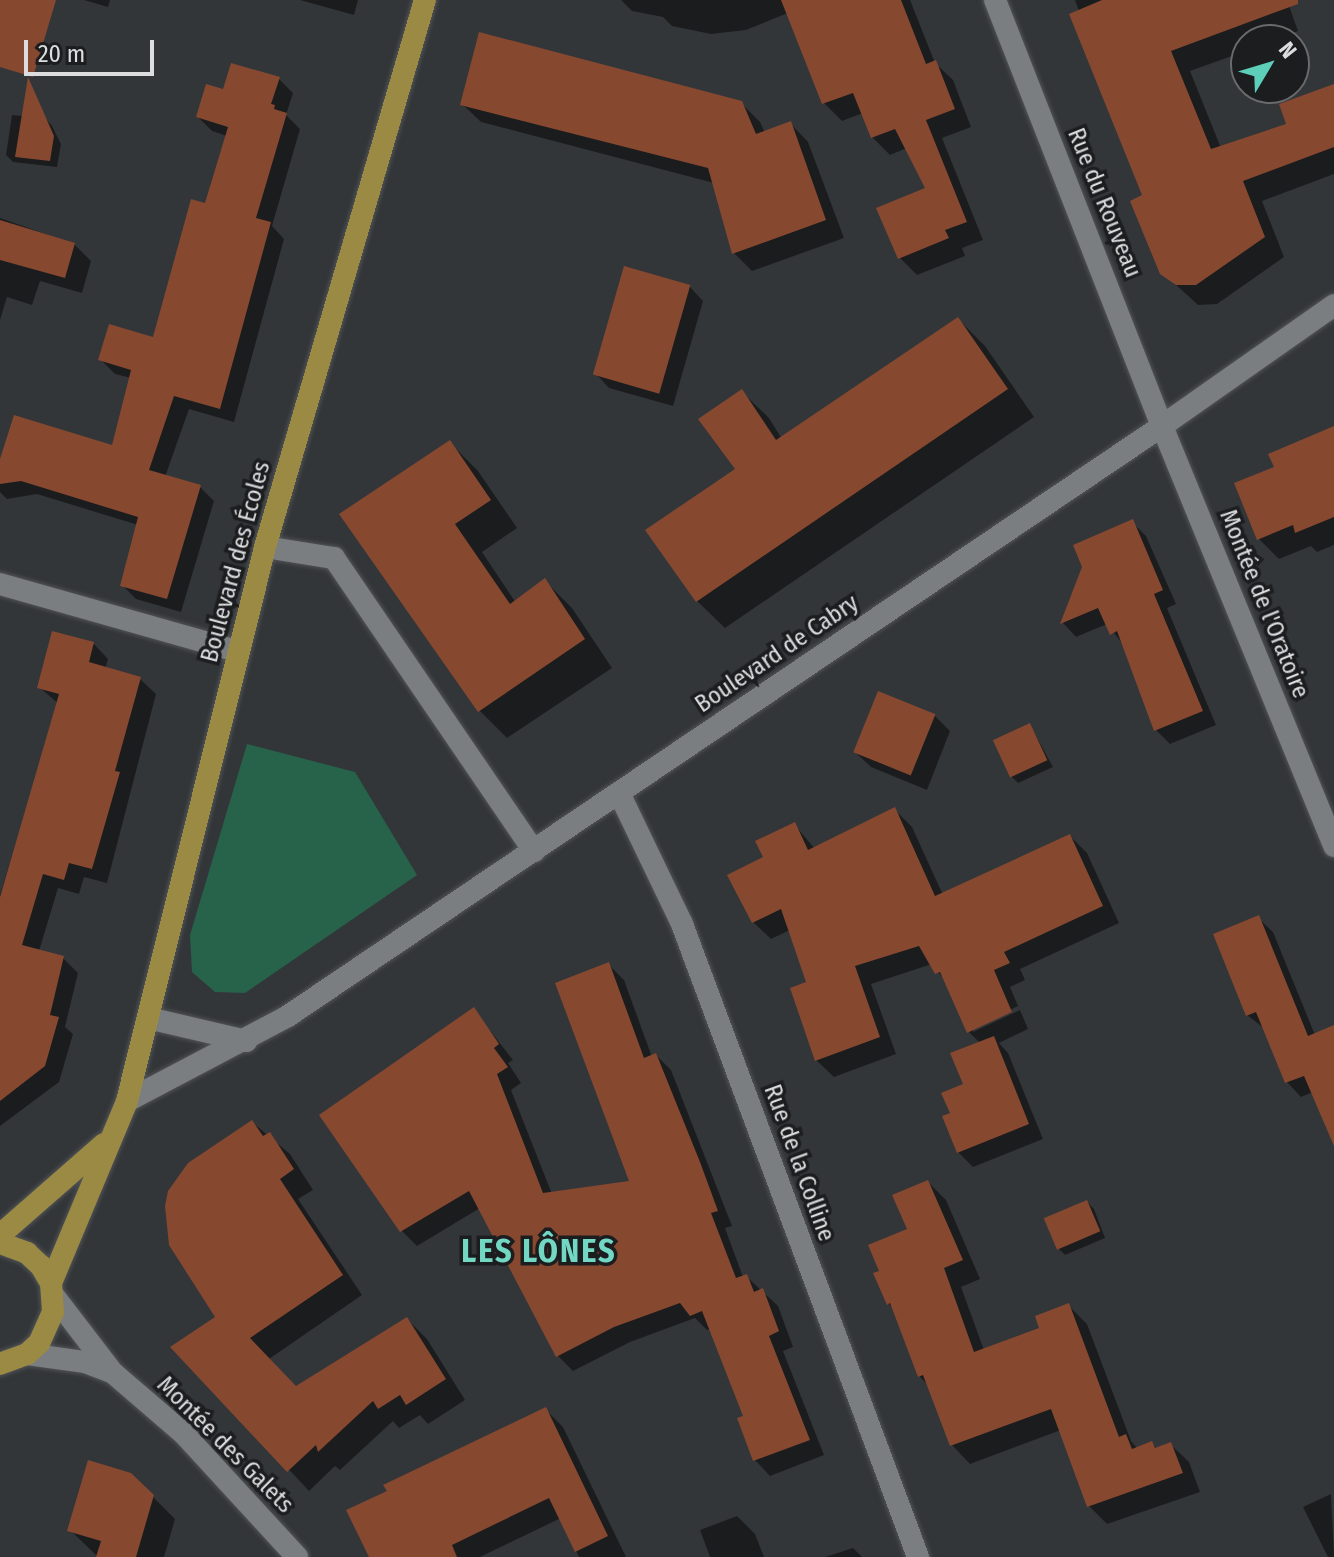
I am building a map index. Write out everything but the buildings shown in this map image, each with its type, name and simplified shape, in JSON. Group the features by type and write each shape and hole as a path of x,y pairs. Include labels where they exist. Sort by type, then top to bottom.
{"main road":[{"name":"Boulevard des Écoles","path":"27,1354 49,1329 52,1289 108,1141 127,1101 265,547 425,0"},
{"name":"Boulevard des Écoles","path":"0,1235 108,1141"},
{"path":"0,1243 27,1253 41,1266 52,1289"},
{"path":"0,1364 27,1354"}],"street":[{"name":"Rue du Rouveau","path":"995,0 1162,426"},
{"name":"Boulevard de Cabry","path":"127,1101 246,1041 534,851 1162,426 1334,305"},
{"name":"Montée de l'Oratoire","path":"1162,426 1334,846"},
{"path":"265,547 334,558 534,851"},
{"path":"0,584 237,651"},
{"name":"Rue de la Colline","path":"619,793 682,924 918,1557"},
{"path":"148,1018 246,1041"},
{"name":"Montée des Galets","path":"52,1289 112,1372 184,1434 241,1492 297,1557"},
{"name":"Montée des Galets","path":"27,1354 85,1362 112,1372"}],"green space":[{"path":"247,744 355,772 417,875 245,993 215,992 192,972 190,935"}],"district":[{"name":"LES LÔNES","path":"539,1251"}]}
